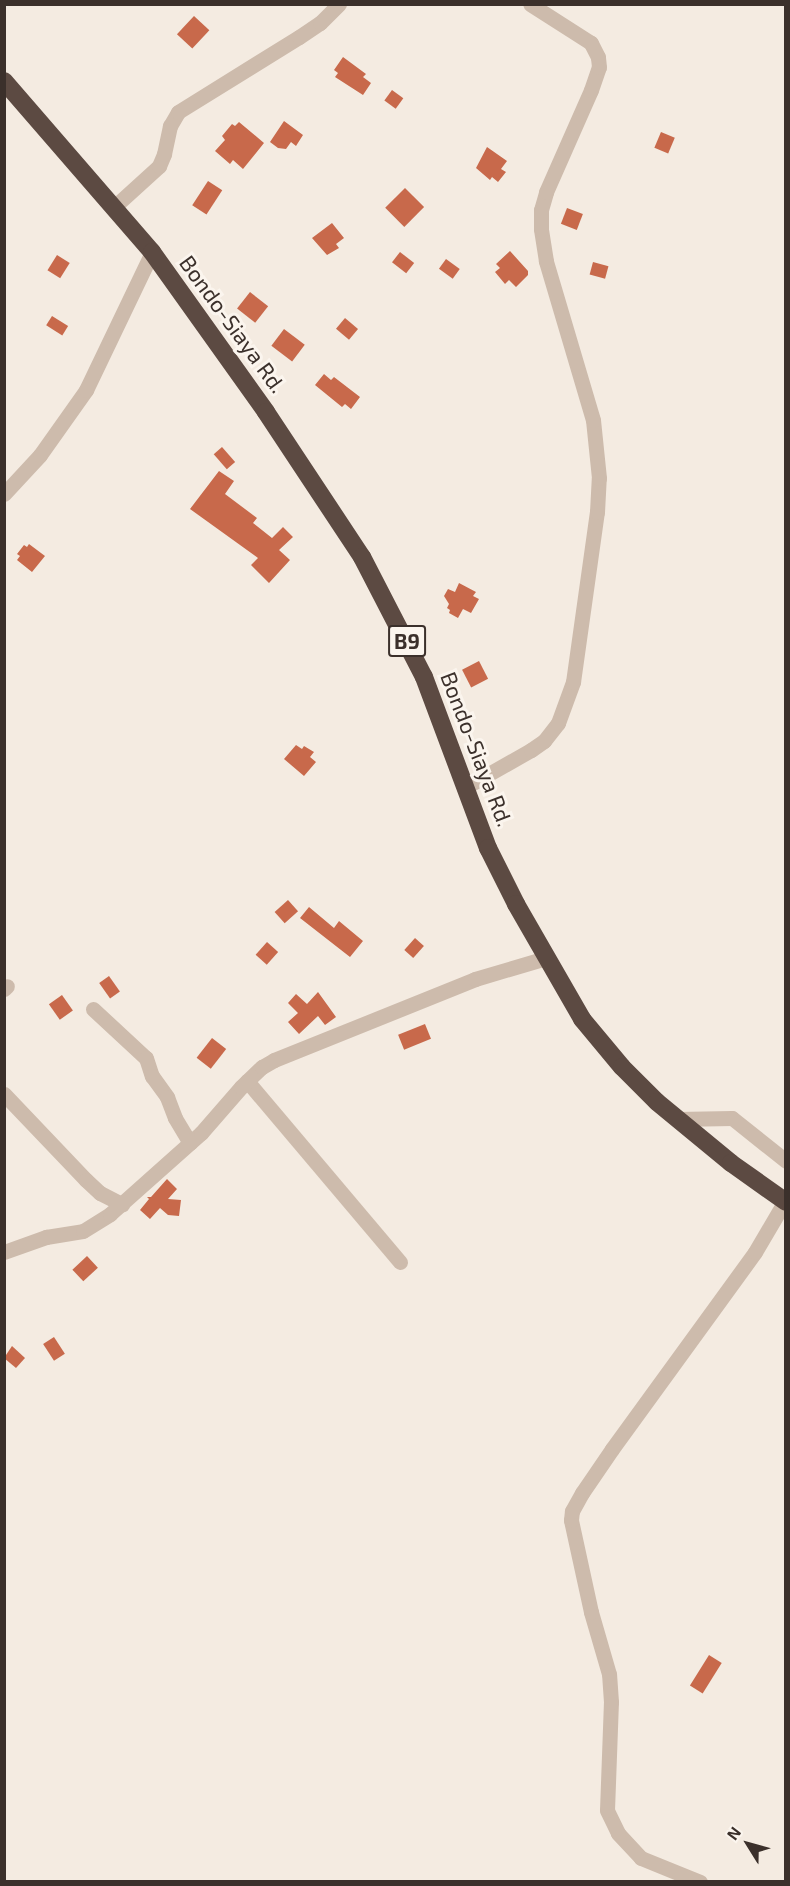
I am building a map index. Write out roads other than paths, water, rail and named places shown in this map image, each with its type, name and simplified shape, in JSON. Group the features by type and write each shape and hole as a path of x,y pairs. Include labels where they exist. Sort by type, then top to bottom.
{"highway":[{"name":"Bondo-Siaya Rd.","path":"5,82 152,252 272,421 362,558 418,662 488,848 546,958 582,1019 638,1083 677,1119 785,1201"}],"street":[{"path":"114,207 159,166 171,126 178,112 306,32 339,4"},
{"path":"464,788 531,750 544,741 558,723 573,682 597,512 598,478 593,420 546,261 541,229 541,210 546,192 591,90 599,67 598,57 591,43 530,4"},
{"path":"4,494 40,455 86,390 152,252"},
{"path":"4,1252 46,1237 83,1231 122,1203 190,1143 247,1081 262,1067 274,1060 475,979 546,958"},
{"path":"93,1009 146,1058 152,1076 167,1097 175,1118 190,1143"},
{"path":"247,1081 400,1262"},
{"path":"4,1094 86,1180 100,1192 122,1203"},
{"path":"677,1119 732,1118 786,1161"},
{"path":"700,1881 641,1858 618,1833 607,1810 611,1702 609,1674 591,1612 571,1520 572,1511 612,1449 755,1252 785,1201"}]}
